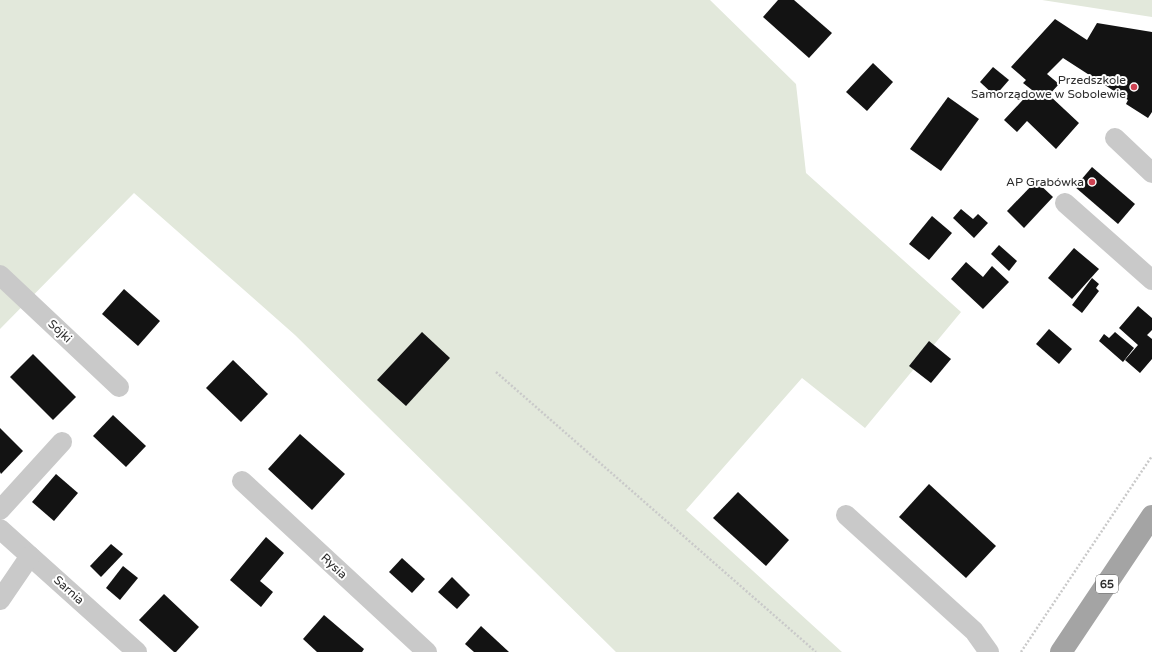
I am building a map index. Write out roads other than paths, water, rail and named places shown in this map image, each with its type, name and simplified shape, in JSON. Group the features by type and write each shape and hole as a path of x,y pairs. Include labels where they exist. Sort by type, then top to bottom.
{"main road":[{"name":"65","path":"1061,652 1152,516"}],"street":[{"path":"1115,138 1152,173"},
{"path":"1065,203 1152,280"},
{"name":"Sójki","path":"0,275 119,387"},
{"path":"0,510 62,442"},
{"name":"Rysia","path":"242,481 427,652"},
{"path":"846,514 974,632 989,652"},
{"name":"Sarnia","path":"0,529 137,652"},
{"path":"0,600 30,556"}],"place":[{"name":"Przedszkole Samorządowe w Sobolewie","path":"1134,87"},
{"name":"AP Grabówka","path":"1092,182"}]}
